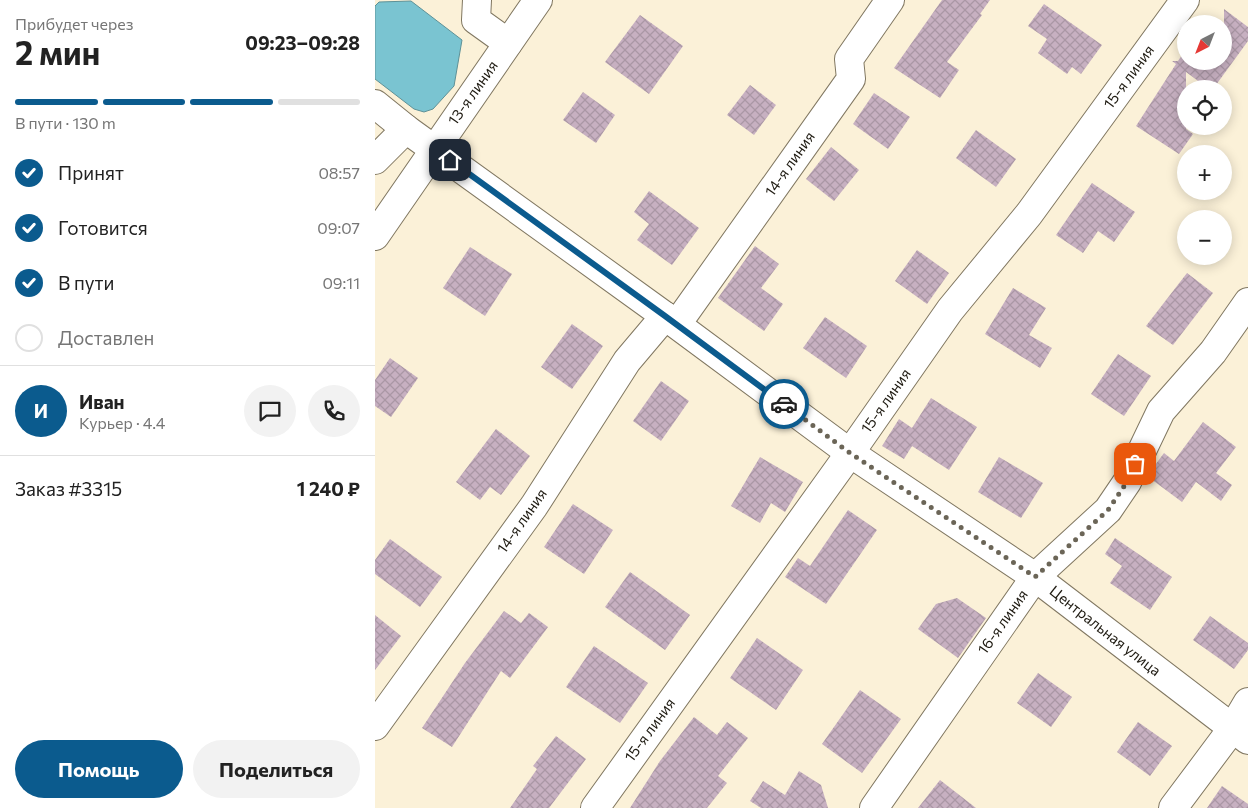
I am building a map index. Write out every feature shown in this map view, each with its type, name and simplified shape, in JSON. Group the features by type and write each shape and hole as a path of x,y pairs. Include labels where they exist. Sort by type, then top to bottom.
{"street":[{"path":"477,0 475,20 508,43"},
{"name":"13-я линия","path":"375,236 539,0"},
{"name":"14-я линия","path":"375,726 534,506 627,362 671,320 851,78 849,59 890,0"},
{"name":"15-я линия","path":"595,808 850,453 950,310 1029,214 1185,0"},
{"name":"Центральная улица","path":"375,104 406,129 671,320 850,453 1035,577 1240,735"},
{"path":"375,160 406,129"},
{"name":"16-я линия","path":"874,808 1035,577 1108,510 1127,482 1161,411 1213,352 1248,302"},
{"path":"1173,808 1240,735 1248,702"}],"water":[{"path":"411,1 462,40 454,86 433,109 424,112 414,109 375,79 375,6 379,2"}],"building":[{"path":"942,0 990,0 980,14 982,15 947,62 959,70 940,98 894,68"},
{"path":"1044,4 1102,45 1081,74 1072,67 1067,74 1038,53 1047,39 1028,26"},
{"path":"1224,9 1232,15 1224,15"},
{"path":"640,15 683,46 649,94 605,62"},
{"path":"1233,16 1248,27 1248,41 1233,62"},
{"path":"1172,61 1177,61 1177,70 1227,70 1220,80 1197,80 1186,72 1186,80 1177,80 1177,135 1192,135 1185,145 1177,145 1177,153 1136,126 1176,64"},
{"path":"750,85 776,105 754,135 727,115"},
{"path":"583,92 615,115 596,143 563,120"},
{"path":"874,93 910,117 888,149 853,124"},
{"path":"976,130 1016,159 996,187 956,158"},
{"path":"831,147 859,170 834,201 806,179"},
{"path":"1092,183 1135,212 1114,242 1098,231 1083,253 1056,235"},
{"path":"649,191 699,228 672,265 637,240 649,224 634,212"},
{"path":"755,246 779,264 761,288 783,304 764,331 718,298"},
{"path":"470,247 512,274 485,316 443,288"},
{"path":"917,250 949,273 927,304 895,281"},
{"path":"1187,273 1213,293 1173,345 1146,326"},
{"path":"1013,288 1046,308 1029,335 1052,348 1040,368 985,334"},
{"path":"825,317 867,346 846,378 803,348"},
{"path":"572,324 603,346 572,389 541,367"},
{"path":"1118,354 1151,376 1124,416 1091,394"},
{"path":"390,358 418,378 391,417 375,406 375,380"},
{"path":"661,381 689,401 661,441 633,421"},
{"path":"931,398 977,427 949,470 912,446 904,459 882,446 899,419 912,428"},
{"path":"1203,422 1236,447 1216,473 1232,485 1221,501 1196,482 1182,502 1147,476 1164,453 1174,461"},
{"path":"496,429 530,456 501,495 490,487 480,500 456,482"},
{"path":"760,457 803,482 785,512 771,503 760,523 731,506"},
{"path":"999,457 1043,483 1021,518 978,492"},
{"path":"573,504 613,530 584,574 544,547"},
{"path":"848,510 877,530 826,604 785,577 798,558 810,566"},
{"path":"1115,538 1172,577 1150,610 1110,583 1122,566 1105,554"},
{"path":"390,539 442,577 420,607 375,574 375,560"},
{"path":"630,572 690,615 665,650 605,607"},
{"path":"957,598 986,618 958,658 918,629 936,604"},
{"path":"504,611 521,623 529,613 548,627 510,678 501,671 452,747 422,728 465,663"},
{"path":"375,615 401,636 375,670"},
{"path":"1210,616 1248,643 1248,650 1234,669 1193,640"},
{"path":"757,638 803,670 776,710 730,678"},
{"path":"594,646 648,683 620,723 566,687"},
{"path":"1038,673 1072,697 1051,727 1017,703"},
{"path":"860,690 901,719 862,773 822,744"},
{"path":"694,717 717,735 727,722 748,738 718,776 727,783 707,808 630,808 660,761"},
{"path":"1138,722 1172,746 1150,776 1117,752"},
{"path":"556,736 586,759 549,808 510,808 537,769 533,766"},
{"path":"799,771 821,785 828,808 761,808 750,801 763,781 785,795"},
{"path":"940,780 976,808 918,808"},
{"path":"1222,786 1248,804 1248,808 1207,808"}],"way so far":[{"path":"784,404 850,453 1035,577 1108,510 1127,482 1135,464"}],"route":[{"path":"450,160 784,404"}]}
